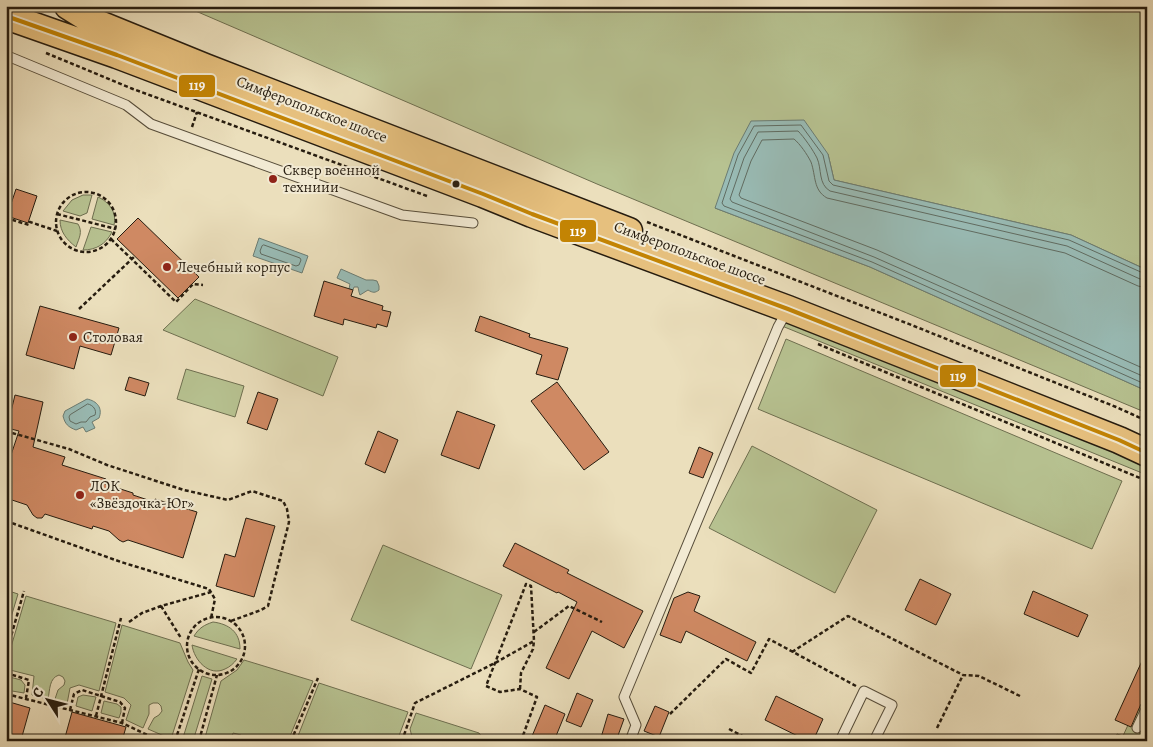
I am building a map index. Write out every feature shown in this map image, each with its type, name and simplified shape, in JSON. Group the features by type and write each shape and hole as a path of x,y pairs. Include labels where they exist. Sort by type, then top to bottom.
{"main road":[{"name":"Симферопольское шоссе","path":"68,6 92,21 214,71 794,292 1147,433"},
{"name":"Симферопольское шоссе","path":"6,16 788,309 1119,440 1147,453"}],"lane":[{"path":"10,57 126,105 151,124 402,215 472,223"},
{"path":"630,741 636,725 624,697 778,327 788,309"},
{"path":"840,741 864,691 892,705 874,741"},
{"path":"1137,728 1147,707"}],"path":[{"path":"46,53 132,88 429,196"},
{"path":"188,138 197,112"},
{"path":"84,191 91,192 105,197 112,205 116,214 116,228 111,239 100,249 91,252 78,251 71,249 61,240 57,231 57,214 62,204 69,197 84,191"},
{"path":"57,214 116,228"},
{"path":"6,218 29,225 30,222 57,231"},
{"path":"111,239 133,258 176,302 193,284 203,285"},
{"path":"79,309 133,258"},
{"path":"815,342 1147,481"},
{"path":"6,435 12,433 69,449 107,465 184,490 228,500 252,491 283,501 287,509 289,522 268,606 231,621"},
{"path":"6,521 121,562 209,589 215,599 210,618"},
{"path":"520,689 521,673 533,649 534,641 531,586 526,584 486,686 500,692 520,689 537,697 521,741"},
{"path":"6,654 24,590"},
{"path":"129,622 142,613 161,606 211,592"},
{"path":"161,606 181,638"},
{"path":"534,632 569,606 602,622"},
{"path":"792,652 848,616 963,675 979,676 1020,696"},
{"path":"96,716 120,618"},
{"path":"210,618 222,618 231,621 239,629 244,640 245,649 240,663 232,670 223,674 208,674 199,669 192,662 188,652 188,640 193,628 210,618"},
{"path":"670,714 726,659 751,673 769,639 864,691"},
{"path":"402,741 415,703 534,641"},
{"path":"175,741 199,669"},
{"path":"6,673 29,680 26,698"},
{"path":"199,741 217,675"},
{"path":"937,728 963,675"},
{"path":"291,741 318,678"},
{"path":"70,710 74,694 82,690 120,702 125,708 122,723"},
{"path":"6,694 122,723 160,741"},
{"path":"729,729 752,741"}],"green space":[{"path":"184,6 1147,6 1147,270 1071,235 834,180 828,154 715,208 870,267 1147,391 1147,413 597,184"},
{"path":"83,195 92,195 87,213 80,216 63,211 72,200"},
{"path":"98,197 111,208 115,220 114,225 92,219"},
{"path":"60,220 78,224 80,232 76,247 65,235 61,228"},
{"path":"91,227 112,232 107,240 100,245 92,249 83,250"},
{"path":"195,299 338,357 323,396 163,330"},
{"path":"787,317 1147,463 1147,475 782,326"},
{"path":"786,339 1122,481 1092,549 758,409"},
{"path":"186,369 244,386 235,417 177,399"},
{"path":"752,446 877,510 835,593 709,528"},
{"path":"383,545 502,595 471,669 351,620"},
{"path":"6,590 18,594 6,634"},
{"path":"26,596 116,623 99,691 79,685 70,688 67,704 54,702 58,690 64,685 63,677 59,675 53,679 48,699 32,695 34,676 6,669"},
{"path":"213,622 229,627 236,634 240,649 194,636 202,627"},
{"path":"122,625 180,643 193,670 171,739 148,729 154,718 162,711 158,703 149,705 149,714 143,728 126,720 131,705 124,698 105,692"},
{"path":"192,645 237,659 227,668 213,671 203,666 193,651"},
{"path":"244,660 313,681 288,741 239,741 241,735 233,733 231,741 204,741 221,681 237,670"},
{"path":"6,676 21,680 25,685 24,693 6,690"},
{"path":"202,676 212,679 193,741 182,741"},
{"path":"319,683 408,712 397,741 296,741"},
{"path":"1147,683 1147,741 1114,741 1117,734 1123,736"},
{"path":"83,695 96,697 92,711 76,706 78,697"},
{"path":"104,701 121,707 119,718 101,713"},
{"path":"416,713 479,733 485,741 413,741 410,729"}],"water":[{"path":"804,120 828,154 834,180 1071,235 1147,270 1147,391 870,267 715,208 734,153 751,121"},
{"path":"259,238 308,256 302,273 253,256"},
{"path":"341,269 366,280 377,281 379,290 371,292 368,290 360,295 358,287 354,287 353,290 349,289 350,284 337,278"},
{"path":"87,399 96,403 100,408 100,414 99,418 92,422 95,428 86,432 83,427 76,430 69,426 63,416 65,411"}],"building":[{"path":"16,189 37,196 28,223 7,216"},
{"name":"Лечебный корпус","path":"138,218 199,277 178,298 117,239"},
{"path":"324,281 353,290 351,296 383,306 382,310 391,312 387,327 377,324 376,328 344,319 343,325 314,316"},
{"name":"Столовая","path":"40,306 119,328 111,355 80,346 74,369 26,355"},
{"path":"480,316 530,334 529,337 568,348 558,380 536,374 542,355 475,331"},
{"path":"129,377 149,383 145,396 125,390"},
{"path":"557,382 609,452 584,470 531,401"},
{"path":"258,392 278,399 267,430 247,423"},
{"path":"15,395 43,402 33,447 65,457 62,465 106,479 105,484 154,502 155,499 197,512 183,558 128,540 123,542 109,531 93,526 92,529 45,514 42,518 37,518 27,505 6,498 6,467 19,431 7,428"},
{"path":"457,411 495,425 479,469 441,455"},
{"path":"378,431 398,440 385,473 365,464"},
{"path":"699,447 713,453 703,478 689,473"},
{"path":"246,518 275,526 254,597 216,586 225,554 235,557"},
{"path":"515,543 569,570 567,573 643,611 624,648 592,631 569,679 546,668 577,602 503,566"},
{"path":"920,579 951,594 936,625 905,610"},
{"path":"1033,591 1088,615 1078,637 1024,614"},
{"path":"688,592 700,596 694,611 756,642 747,661 686,631 681,643 660,635 674,598"},
{"path":"1147,650 1147,698 1141,704 1131,727 1115,720"},
{"path":"577,693 593,700 581,727 566,721"},
{"path":"776,696 823,719 813,741 808,741 765,720"},
{"path":"6,701 30,708 21,740 6,735"},
{"path":"545,705 565,714 554,741 530,741"},
{"path":"655,706 669,712 659,737 644,731"},
{"path":"72,712 126,727 122,741 64,741"},
{"path":"608,714 624,719 616,741 600,741"}],"transit line":[{"name":"119","path":"6,16 117,55 532,214 788,309 1119,440 1147,453"}],"place":[{"name":"Сквер военной техниии","path":"273,179"},
{"name":"Лечебный корпус","path":"167,267"},
{"name":"Столовая","path":"73,337"},
{"name":"ЛОК «Звёздочка-Юг»","path":"80,495"}]}
